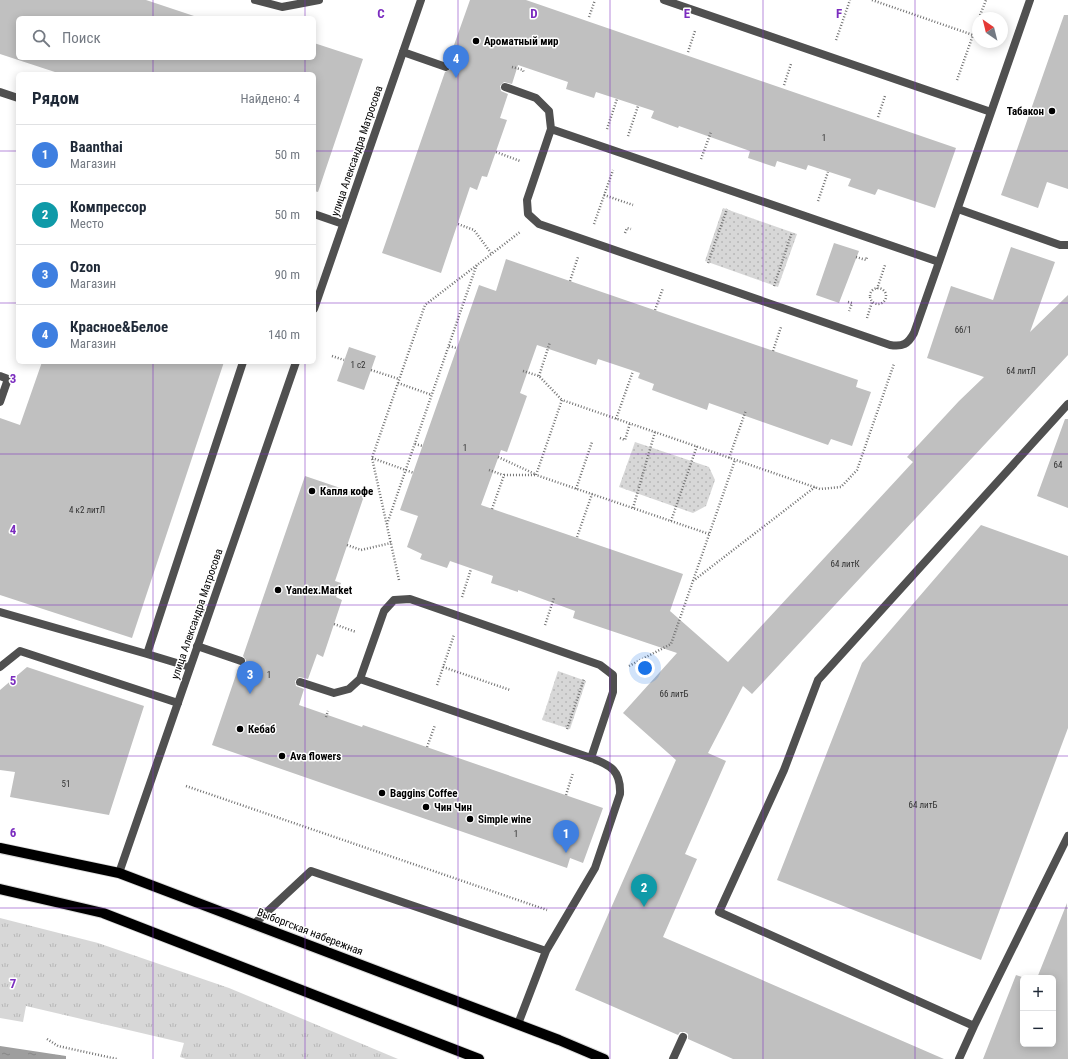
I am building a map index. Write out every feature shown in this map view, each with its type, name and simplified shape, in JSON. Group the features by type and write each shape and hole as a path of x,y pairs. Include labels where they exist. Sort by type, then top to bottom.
{"main road":[{"name":"Выборгская набережная","path":"0,848 119,873 518,1024 604,1059"},
{"path":"0,889 103,913 479,1059"}],"street":[{"path":"255,0 282,7 320,0"},
{"name":"улица Александра Матросова","path":"316,303 421,0"},
{"path":"664,0 991,112"},
{"path":"505,87 536,98 549,111 551,129 526,200 528,214 538,224 890,345 900,346 909,342 914,334 1030,0"},
{"path":"403,52 446,67"},
{"path":"0,92 16,97"},
{"path":"551,129 939,262"},
{"path":"958,209 1060,245 1068,245"},
{"path":"316,215 343,224"},
{"path":"147,654 242,364"},
{"name":"улица Александра Матросова","path":"119,873 295,364"},
{"path":"0,376 8,379 0,402"},
{"path":"974,1026 719,912 784,770 818,680 1068,404"},
{"path":"300,682 334,693 349,689 360,679 384,611 394,600 410,599 600,665 613,675 613,692 591,758"},
{"path":"0,612 190,667"},
{"path":"198,646 241,661"},
{"path":"0,667 20,651 178,703"},
{"path":"360,679 606,763 615,772 621,782 620,794 595,868 565,916 546,951 518,1024"},
{"path":"959,1059 1068,836"},
{"path":"254,924 311,871 546,951"},
{"path":"673,1059 683,1037"}],"path":[{"path":"589,18 595,0"},
{"path":"830,57 850,0"},
{"path":"872,0 972,35"},
{"path":"981,12 986,0"},
{"path":"688,52 695,32"},
{"path":"950,99 972,38"},
{"path":"784,85 791,65"},
{"path":"878,117 885,98"},
{"path":"601,146 617,99"},
{"path":"570,281 638,106"},
{"path":"695,178 711,132"},
{"path":"496,152 538,167"},
{"path":"812,219 828,172"},
{"path":"604,195 633,205"},
{"path":"708,262 727,210"},
{"path":"394,600 400,583 372,458 425,304 522,230 528,214"},
{"path":"458,224 474,230 491,253"},
{"path":"774,285 792,232"},
{"path":"877,289 881,289 886,295 883,302 880,304 876,304 870,298 870,294 877,289 892,246"},
{"path":"387,525 477,264"},
{"path":"655,310 669,270"},
{"path":"773,351 787,310"},
{"path":"539,376 550,342"},
{"path":"449,346 456,348"},
{"path":"523,371 539,376 562,400 820,489 841,487 857,470 900,346"},
{"path":"332,356 344,360"},
{"path":"371,370 399,379"},
{"path":"616,419 633,371"},
{"path":"398,383 432,394"},
{"path":"536,474 562,400"},
{"path":"729,458 746,410"},
{"path":"620,438 625,440 630,423"},
{"path":"633,508 655,432"},
{"path":"576,489 592,442"},
{"path":"415,444 423,446"},
{"path":"671,521 697,446"},
{"path":"498,457 536,474 576,489 709,534"},
{"path":"372,458 414,473"},
{"path":"613,675 671,644 735,460"},
{"path":"489,470 504,475 536,474"},
{"path":"492,508 504,475"},
{"path":"693,581 815,487"},
{"path":"577,537 592,494"},
{"path":"347,545 360,550 391,543"},
{"path":"431,703 443,668 471,569"},
{"path":"538,643 554,598"},
{"path":"443,668 510,690"},
{"path":"567,728 583,680"},
{"path":"186,786 565,916"},
{"path":"47,1039 58,1046 117,1059"}],"green space":[{"path":"723,208 797,234 778,287 705,261"},
{"path":"635,442 709,467 715,480 706,506 693,513 619,487"},
{"path":"558,671 586,681 570,729 542,720"},
{"path":"0,918 98,943 229,988 398,1059 186,1059 180,1057 184,1043 26,1006 23,1022 0,1018"}],"water":[{"path":"0,1046 66,1056 66,1059 0,1059"}],"building":[{"path":"0,0 146,0 194,16 16,16 16,59 0,54"},
{"path":"470,0 526,0 956,148 935,208 878,189 875,195 848,186 851,179 808,165 806,170 777,161 775,167 748,158 750,151 679,126 678,128 651,118 654,111 596,92 594,98 566,89 568,82 518,65 512,84 504,82 500,86 501,91 508,94 500,118 507,120 487,177 482,176 477,190 470,187 441,273 382,253 445,72 451,69 448,62"},
{"path":"1064,15 1068,15 1068,189 1047,182 1038,208 1001,195"},
{"path":"316,44 363,59 318,192 316,192 316,72 55,72 18,60 316,60"},
{"path":"834,243 859,251 839,303 816,295"},
{"path":"1011,247 1055,262 1030,332 1068,295 1068,355 752,694 743,686 708,753 726,761 685,854 697,859 663,937 944,1059 733,1059 688,1039 688,1034 685,1032 680,1032 678,1035 575,990 676,760 623,713 677,653 573,618 575,611 518,590 518,592 491,583 493,576 450,561 447,568 420,559 422,554 407,547 418,516 400,510 479,285 496,291 506,259 858,380 856,387 871,392 852,446 831,439 828,445 709,403 707,410 652,390 654,384 638,378 640,373 598,359 596,365 537,345 520,393 527,396 507,452 501,450 481,505 683,574 670,611 728,662 913,462 907,457 959,401 984,377 927,358 951,286 993,300"},
{"path":"349,347 376,356 364,390 337,381"},
{"path":"41,364 223,364 132,638 0,595 0,418 20,425"},
{"path":"1065,419 1068,419 1068,508 1037,496"},
{"path":"305,476 364,496 335,581 341,583 336,597 342,600 323,657 317,654 308,679 299,677 295,681 296,686 304,689 299,705 362,727 363,725 603,808 583,863 570,858 567,868 212,745 239,666 246,663 243,656"},
{"path":"981,525 1068,556 1068,728 981,960 777,880 862,663"},
{"path":"27,667 144,706 109,815 10,797 15,772 0,770 0,690"},
{"path":"1067,903 1068,1059 983,1059 1016,975 1020,976 1020,1047 1056,1047 1056,975 1038,975"}],"place":[{"name":"Ароматный мир","path":"476,41"},
{"name":"Красное&Белое","path":"456,78"},
{"name":"Табакон","path":"1052,111"},
{"name":"Капля кофе","path":"312,491"},
{"name":"Yandex.Market","path":"278,590"},
{"name":"Ozon","path":"250,694"},
{"name":"Кебаб","path":"240,729"},
{"name":"Ava flowers","path":"282,756"},
{"name":"Baggins Coffee","path":"382,793"},
{"name":"Чин Чин","path":"426,807"},
{"name":"Simple wine","path":"470,819"},
{"name":"Baanthai","path":"566,853"},
{"name":"Компрессор","path":"644,907"}]}
